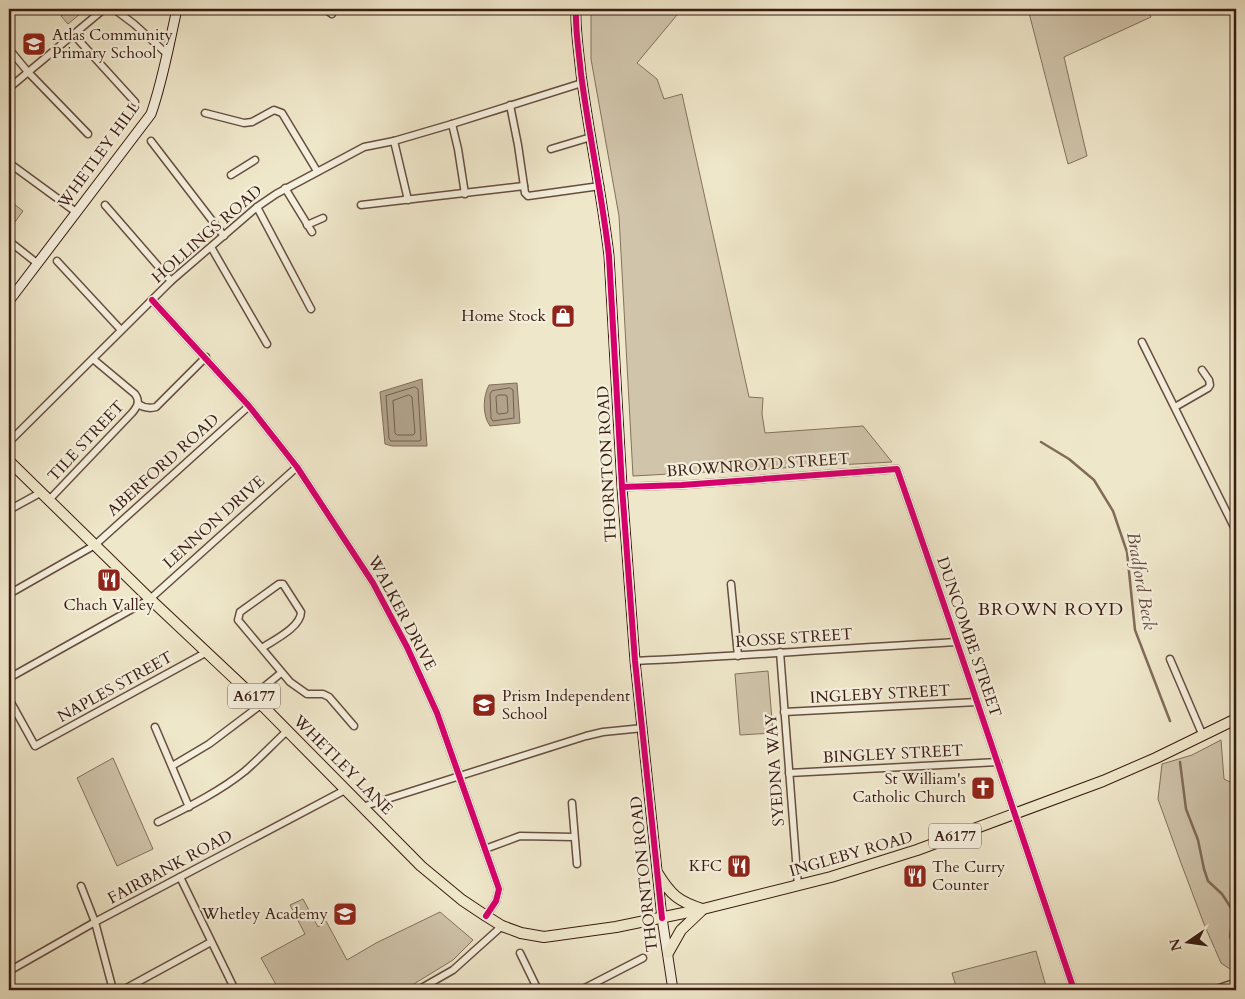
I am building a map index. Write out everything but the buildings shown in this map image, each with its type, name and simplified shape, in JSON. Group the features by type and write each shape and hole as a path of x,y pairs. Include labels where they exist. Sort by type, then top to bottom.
{"main road":[{"name":"WHETLEY HILL","path":"9,301 151,114 160,90 166,53 177,9"},
{"name":"THORNTON ROAD","path":"576,9 582,83 600,186 609,256 622,487 635,661 662,918 673,990"},
{"name":"WHETLEY LANE","path":"9,461 48,501 254,696 421,866 462,900 502,926 544,937 662,918"},
{"name":"INGLEBY ROAD","path":"662,918 798,886 891,859 1104,781 1236,719"},
{"path":"658,874 668,890 684,904 702,910 681,930 668,953"}],"street":[{"path":"9,88 104,9"},
{"path":"114,9 166,53"},
{"path":"325,9 332,14"},
{"path":"73,34 135,102"},
{"path":"9,49 28,72 88,134"},
{"name":"HOLLINGS ROAD","path":"9,442 171,281 257,207 285,188 364,147 394,141 452,124 582,83"},
{"path":"510,105 525,193 528,196 600,186"},
{"path":"205,113 244,123 252,122 274,110 282,113 317,171"},
{"path":"452,124 465,194"},
{"path":"551,149 591,137"},
{"path":"151,141 224,236"},
{"path":"394,141 408,200"},
{"path":"231,175 255,160"},
{"path":"9,163 76,212"},
{"path":"362,205 524,186"},
{"path":"285,188 312,232"},
{"path":"105,205 171,281"},
{"path":"257,207 311,309"},
{"path":"307,225 323,218"},
{"path":"9,242 38,264"},
{"path":"211,247 267,344"},
{"path":"57,261 121,330"},
{"name":"WALKER DRIVE","path":"152,300 206,356 249,406 297,467 373,583 407,647 437,713 500,889 496,901 486,916"},
{"path":"1142,342 1174,408 1234,519 1236,530"},
{"path":"138,404 143,408 156,407 206,356"},
{"name":"TILE STREET","path":"48,501 132,413 138,404 136,394 93,358"},
{"path":"1174,408 1208,388 1209,380 1202,370"},
{"name":"ABERFORD ROAD","path":"9,594 95,545 249,406"},
{"name":"LENNON DRIVE","path":"9,678 150,598 297,467"},
{"name":"BROWNROYD STREET","path":"622,487 682,485 897,469"},
{"name":"DUNCOMBE STREET","path":"897,469 1074,990"},
{"path":"9,510 40,493"},
{"path":"262,648 297,624 301,618 301,612 284,584 279,584 240,612 238,620 281,673 307,694 323,694 328,697 354,726"},
{"path":"731,584 738,656"},
{"name":"ROSSE STREET","path":"635,661 956,642"},
{"name":"NAPLES STREET","path":"9,699 35,746 207,652"},
{"name":"SYEDNA WAY","path":"780,652 798,886"},
{"path":"1170,659 1203,736"},
{"path":"254,696 281,673"},
{"name":"INGLEBY STREET","path":"784,712 977,702"},
{"path":"172,766 209,744 262,704"},
{"path":"155,727 189,807"},
{"path":"362,807 586,736 603,732 643,728"},
{"path":"158,822 189,807 245,771 287,730"},
{"name":"BINGLEY STREET","path":"789,773 998,762"},
{"name":"FAIRBANK ROAD","path":"9,971 95,922 345,790"},
{"path":"572,803 576,864"},
{"path":"485,849 520,836 574,837"},
{"path":"180,878 235,990"},
{"path":"81,886 95,922 113,990"},
{"path":"418,990 453,970 502,926"},
{"path":"123,990 211,942"},
{"path":"520,953 538,990"},
{"path":"581,990 643,958"},
{"path":"1213,990 1231,984"}],"shaded area":[{"path":"70,9 86,9 68,24 61,16"},
{"path":"591,9 682,9 637,63 657,79 664,99 682,94 749,397 763,398 762,414 765,433 863,426 892,462 633,476 619,216 591,59"},
{"path":"1028,9 1147,9 1151,17 1064,57 1087,156 1068,164"},
{"path":"9,200 23,211 9,230"},
{"path":"768,671 773,733 740,735 735,674"},
{"path":"1221,740 1224,779 1236,785 1236,973 1221,963 1204,924 1158,799 1162,764 1192,755"},
{"path":"113,758 153,849 117,866 77,778"},
{"path":"303,899 318,927 326,921 347,960 376,943 440,912 473,940 453,960 404,990 279,990 261,958 305,934 290,905"},
{"path":"1036,951 1047,990 957,990 952,973"}],"water":[{"path":"422,379 427,446 392,446 385,444 380,392"},
{"path":"517,383 520,423 490,426 487,422 484,406 489,385"}],"waterway":[{"name":"Bradford Beck","path":"1041,442 1069,459 1094,480 1113,511 1127,552 1135,630 1170,721"},
{"name":"Bradford Beck","path":"1180,762 1186,809 1198,840 1204,869 1208,881 1222,894 1233,911 1230,937 1236,947"}],"cycle path":[{"path":"576,9 581,74 609,256 622,487 635,661 662,918"},
{"path":"152,300 249,406 297,467 373,583 407,647 437,713 499,889 496,901 486,916"},
{"path":"622,487 682,485 897,469 1074,990"}],"place":[{"name":"Atlas Community Primary School","path":"34,44"},
{"name":"Home Stock","path":"563,316"},
{"name":"Chach Valley","path":"109,580"},
{"name":"Prism Independent School","path":"484,705"},
{"name":"St William's Catholic Church","path":"983,788"},
{"name":"KFC","path":"739,866"},
{"name":"The Curry Counter","path":"915,876"},
{"name":"Whetley Academy","path":"345,914"}],"district":[{"name":"BROWN ROYD","path":"1051,609"}]}
